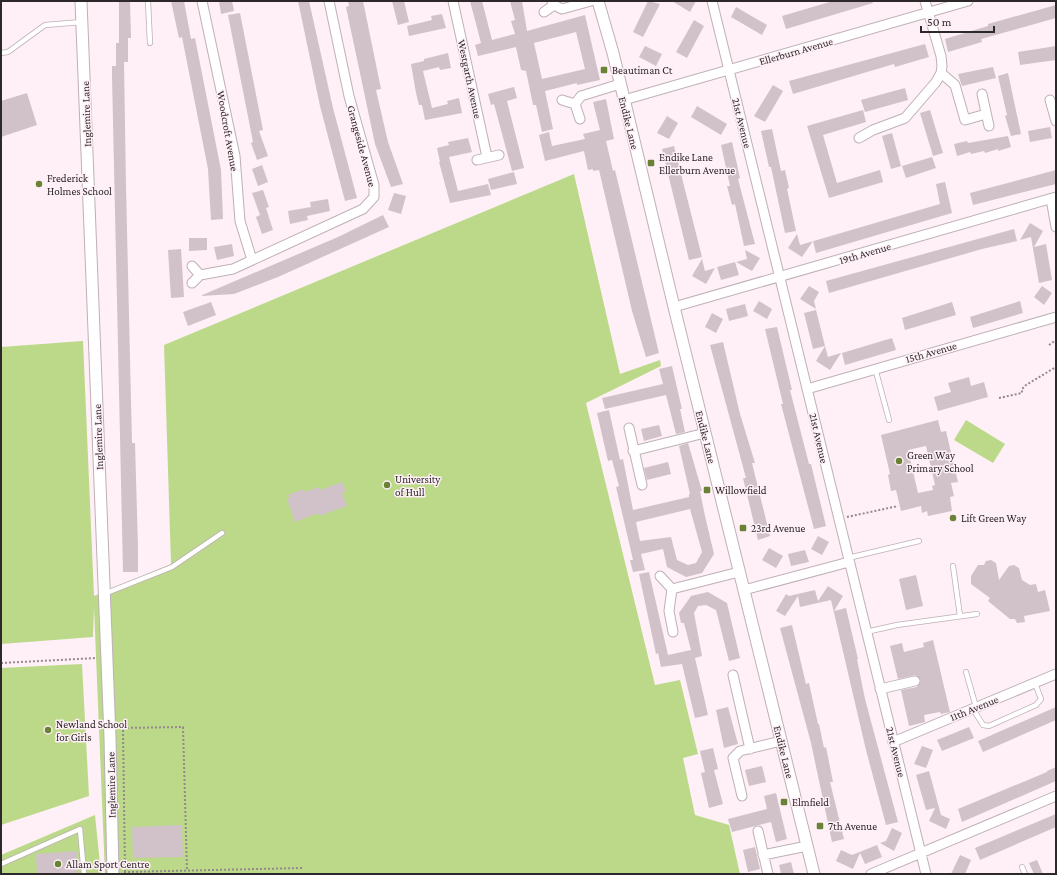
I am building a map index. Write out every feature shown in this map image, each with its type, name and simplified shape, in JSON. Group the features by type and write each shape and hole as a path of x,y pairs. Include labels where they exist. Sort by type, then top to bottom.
{"street":[{"name":"Inglemire Lane","path":"81,1 107,657 113,873"},
{"name":"Woodcroft Avenue","path":"202,1 235,156 240,221 252,260"},
{"name":"Grangeside Avenue","path":"200,275 233,269 363,209 374,197 374,185 349,96 329,1"},
{"name":"Westgarth Avenue","path":"453,1 487,157"},
{"path":"544,12 553,3 562,9 591,1"},
{"name":"Endike Lane","path":"598,1 624,100 814,874"},
{"name":"21st Avenue","path":"712,1 926,874"},
{"path":"859,138 873,130 905,118 936,82 941,73 941,56 926,1"},
{"name":"Ellerburn Avenue","path":"624,100 968,1"},
{"path":"941,73 955,85 965,120 986,114"},
{"path":"575,104 581,96 620,84"},
{"path":"982,94 989,126"},
{"path":"562,100 575,104"},
{"path":"1050,100 1056,121"},
{"path":"575,104 580,119"},
{"path":"477,160 499,155"},
{"path":"1054,198 1056,227"},
{"name":"19th Avenue","path":"674,307 780,278 1054,198"},
{"path":"192,266 200,275 192,283"},
{"name":"15th Avenue","path":"807,389 875,368 1056,317"},
{"path":"629,428 633,451 642,485"},
{"path":"633,451 705,433"},
{"path":"744,590 848,560"},
{"path":"672,589 739,572"},
{"path":"660,576 672,589"},
{"path":"672,589 669,611 673,632"},
{"name":"11th Avenue","path":"893,742 1056,674"},
{"path":"733,675 750,749"},
{"path":"880,689 915,681"},
{"path":"742,796 733,758 740,751 781,741"},
{"path":"872,874 1056,796"},
{"path":"758,831 768,874"},
{"path":"763,855 807,846"}],"lane":[{"path":"148,1 150,43"},
{"path":"1,54 8,52 45,25 82,22"},
{"path":"875,368 889,420"},
{"path":"104,594 172,567 222,533"},
{"path":"848,560 919,541"},
{"path":"953,566 960,616"},
{"path":"866,632 897,625 976,614"},
{"path":"966,672 979,722 983,726 989,726 1036,705 1041,699 1035,683"},
{"path":"1,864 80,829 84,874"},
{"path":"1022,867 1025,874"}],"path":[{"path":"1049,345 1056,340"},
{"path":"999,398 1022,394 1022,389 1026,385 1056,367"},
{"path":"838,520 898,506"},
{"path":"1,663 107,657"},
{"path":"125,872 123,728 183,727 187,870"},
{"path":"113,873 302,868"}],"green space":[{"name":"University of Hull","path":"574,174 620,374 660,360 661,366 586,403 655,685 680,680 698,754 683,758 695,815 729,825 740,874 105,874 94,607 93,637 1,644 1,347 83,341 94,596 171,564 164,345"},
{"path":"966,420 1005,444 993,463 954,440"},
{"name":"Newland School for Girls","path":"82,664 89,796 1,825 1,668"},
{"path":"95,815 101,874 1,874 1,855"}],"building":[{"path":"119,1 130,1 131,38 128,38 128,62 124,62 132,443 135,443 138,572 123,572 112,76 112,66 116,66 116,43 119,43"},
{"path":"171,1 184,1 191,39 195,38 221,170 223,219 211,220 208,169 182,37 179,38"},
{"path":"219,1 232,1 234,11 221,14"},
{"path":"298,1 309,1 333,108 357,198 345,201 320,106"},
{"path":"348,1 363,1 381,89 376,90 388,142 403,184 391,187 375,144 346,7 349,6"},
{"path":"392,1 404,1 409,22 398,25"},
{"path":"470,1 482,1 492,40 515,34 511,21 515,20 510,1 522,1 527,31 585,15 600,80 577,85 577,83 545,91 553,129 542,132 536,105 533,105 526,71 521,70 516,47 478,56 475,45 481,43","holes":["576,32 585,69 542,79 534,43"]},
{"path":"648,1 660,4 643,37 633,32"},
{"path":"672,1 696,1 690,12"},
{"path":"833,1 872,1 873,3 786,29 782,16"},
{"path":"1056,5 1056,18 981,39 982,42 948,52 945,39 988,26 988,24"},
{"path":"736,7 767,25 762,35 731,17"},
{"path":"240,13 263,130 259,131 268,156 257,160 251,143 253,142 228,15"},
{"path":"442,14 446,28 409,36 407,26 432,20 431,16"},
{"path":"694,20 704,26 687,58 676,52"},
{"path":"925,44 929,57 895,67 894,64 793,94 789,81"},
{"path":"645,46 662,54 656,66 639,57"},
{"path":"1056,46 1056,60 1020,65 1018,52"},
{"path":"448,53 451,68 440,70 439,67 423,71 432,108 448,104 447,101 459,98 462,113 425,120 422,105 419,105 416,93 411,64"},
{"path":"993,67 996,78 962,86 958,74"},
{"path":"1008,73 1021,134 1011,136 1005,116 1007,115 998,76"},
{"path":"773,85 783,91 765,122 754,116"},
{"path":"514,87 517,98 507,101 524,168 512,171 494,104 491,105 488,94"},
{"path":"905,88 908,100 865,112 861,100"},
{"path":"27,93 37,125 1,137 1,101"},
{"path":"606,99 614,139 606,141 613,171 615,170 659,353 646,357 632,311 599,170 588,170 584,151 545,161 539,135 549,132 552,146 585,139 583,134 600,130 593,102"},
{"path":"697,106 727,124 721,135 691,117"},
{"path":"863,110 866,122 823,135 837,183 880,170 883,182 829,198 807,126"},
{"path":"930,110 943,153 933,156 920,113"},
{"path":"667,116 678,123 669,139 657,133"},
{"path":"1050,127 1052,138 1030,142 1028,131"},
{"path":"772,129 781,171 785,170 789,188 787,189 796,231 785,233 771,167 769,167 761,131"},
{"path":"892,133 901,166 891,169 882,136"},
{"path":"1008,136 1011,147 985,153 984,151 971,154 970,152 957,156 954,144"},
{"path":"468,138 472,152 449,157 458,191 488,184 491,195 450,203 439,162 437,148 449,145 448,142"},
{"path":"732,142 740,178 738,179 755,244 744,246 735,204 732,205 727,186 730,186 721,145"},
{"path":"674,146 702,257 689,260 662,149"},
{"path":"932,157 936,168 906,178 902,166"},
{"path":"262,165 268,182 258,186 252,169"},
{"path":"1056,170 1056,184 973,205 970,193"},
{"path":"514,172 517,184 491,190 488,179"},
{"path":"945,182 952,213 816,253 813,241 940,204 936,184"},
{"path":"263,190 269,207 266,208 273,230 262,234 256,217 260,215 252,193"},
{"path":"394,193 406,196 401,214 388,210"},
{"path":"328,199 330,211 307,216 308,220 290,224 288,211 311,207 310,202"},
{"path":"383,215 389,227 278,277 234,294 200,296 338,237"},
{"path":"1030,223 1043,231 1034,247 1046,244 1052,280 1039,283 1031,237 1020,240"},
{"path":"1014,229 1017,241 982,249 829,293 826,281"},
{"path":"797,234 800,245 813,241 802,257 788,248"},
{"path":"189,238 207,238 207,250 189,251"},
{"path":"232,244 234,256 217,260 214,247"},
{"path":"181,249 184,297 171,298 168,250"},
{"path":"745,250 760,258 752,271 736,262 747,259"},
{"path":"702,259 705,271 715,268 706,284 692,276"},
{"path":"735,262 739,275 721,280 717,267"},
{"path":"809,286 819,292 814,301 816,309 800,299"},
{"path":"1042,286 1052,293 1044,305 1034,297"},
{"path":"759,301 772,309 767,319 753,311"},
{"path":"1020,301 1023,313 973,328 970,317"},
{"path":"211,302 216,315 188,326 183,312"},
{"path":"952,302 956,315 905,330 902,318"},
{"path":"745,304 748,316 729,321 726,309"},
{"path":"816,310 825,346 813,349 804,313"},
{"path":"712,313 723,319 716,333 705,327"},
{"path":"777,327 792,390 790,390 809,464 811,464 826,526 814,529 781,404 783,404 765,329"},
{"path":"892,338 896,350 845,365 842,353"},
{"path":"723,342 740,414 755,463 752,463 770,536 758,540 743,478 746,478 710,345"},
{"path":"825,346 828,357 841,353 830,370 816,361"},
{"path":"672,366 682,409 680,409 685,432 676,434 666,395 605,409 602,398 663,384 659,369"},
{"path":"969,377 971,386 984,382 988,397 938,411 934,397 951,392 948,383"},
{"path":"609,410 620,460 623,459 633,510 689,497 690,494 679,446 688,443 702,491 700,491 714,554 702,573 686,577 667,567 663,549 641,554 645,570 633,572 630,560 633,560 616,487 619,486 612,460 608,461 597,413","holes":["690,509 702,552 696,563 688,565 677,560 671,537 640,541 636,522"]},
{"name":"Green Way Primary School","path":"938,420 941,432 946,431 958,482 951,483 954,496 950,497 952,511 928,516 927,511 922,513 921,506 901,511 896,490 891,491 888,475 890,474 881,435","holes":["926,446 935,485 932,486 933,490 918,493 908,450"]},
{"path":"659,425 662,436 644,441 641,429"},
{"path":"668,462 671,474 647,480 644,468"},
{"path":"342,482 346,492 342,493 347,506 319,516 318,513 295,522 287,499 290,498 288,495 304,489 305,492 318,487 320,490"},
{"path":"818,536 829,542 822,555 811,549"},
{"path":"769,548 783,556 776,568 762,560"},
{"path":"805,550 809,562 791,566 788,554"},
{"path":"991,560 996,563 999,580 1009,566 1014,565 1019,568 1022,580 1030,585 1036,584 1038,592 1045,590 1050,611 1024,616 1025,622 1017,623 1015,619 1010,619 988,601 990,598 971,584 971,576 978,565 984,565 986,561"},
{"path":"649,572 668,655 691,650 684,623 681,623 679,613 691,596 708,592 727,603 740,658 729,661 716,610 706,605 698,606 694,613 702,656 695,658 708,715 695,718 682,664 661,667 658,653 656,654 639,574"},
{"path":"916,575 923,606 906,610 899,579"},
{"path":"828,586 843,596 834,611 846,608 858,659 865,699 898,822 886,825 866,750 831,600 800,607 798,596 785,616 776,611 786,594 789,596 815,590 818,601"},
{"path":"792,625 806,684 809,683 824,748 826,747 833,782 830,782 844,839 832,842 811,743 780,628"},
{"path":"933,640 950,712 924,715 925,722 909,726 901,690 917,687 921,680 916,675 898,679 890,646 902,643 904,652 924,647 923,643"},
{"path":"728,707 738,744 724,748 716,710"},
{"path":"1056,707 1056,720 983,752 978,741"},
{"path":"969,727 974,738 942,751 937,740"},
{"path":"922,746 933,750 926,768 914,764"},
{"path":"713,748 718,769 714,770 723,804 709,808 701,773 705,772 700,751"},
{"path":"762,766 766,782 749,786 745,770"},
{"path":"1056,767 1056,781 962,822 958,809"},
{"path":"929,771 941,815 950,819 946,829 929,821 935,808 926,810 916,775"},
{"path":"776,793 787,839 776,842 771,822 732,832 728,819 767,809 764,796"},
{"path":"1056,814 1056,827 980,860 975,848"},
{"path":"182,825 183,857 133,858 132,827"},
{"path":"892,828 902,833 894,851 880,843 886,841"},
{"path":"877,845 882,857 865,864 860,853 853,869 836,861 841,850 852,855"},
{"path":"755,847 760,869 748,872 743,850"},
{"name":"Allam Sport Centre","path":"77,851 78,874 37,874 36,854"},
{"path":"960,855 971,860 965,874 951,874"},
{"path":"1037,860 1043,874 1034,874 1029,863"},
{"path":"791,862 794,874 781,874 779,865"}],"place":[{"name":"Beautiman Ct","path":"604,70"},
{"name":"Endike Lane Ellerburn Avenue","path":"651,163"},
{"name":"Frederick Holmes School","path":"39,184"},
{"name":"Green Way Primary School","path":"899,461"},
{"name":"University of Hull","path":"387,485"},
{"name":"Willowfield","path":"707,490"},
{"name":"Lift Green Way","path":"953,518"},
{"name":"23rd Avenue","path":"743,528"},
{"name":"Newland School for Girls","path":"48,730"},
{"name":"Elmfield","path":"784,802"},
{"name":"7th Avenue","path":"820,826"},
{"name":"Allam Sport Centre","path":"58,864"}]}
